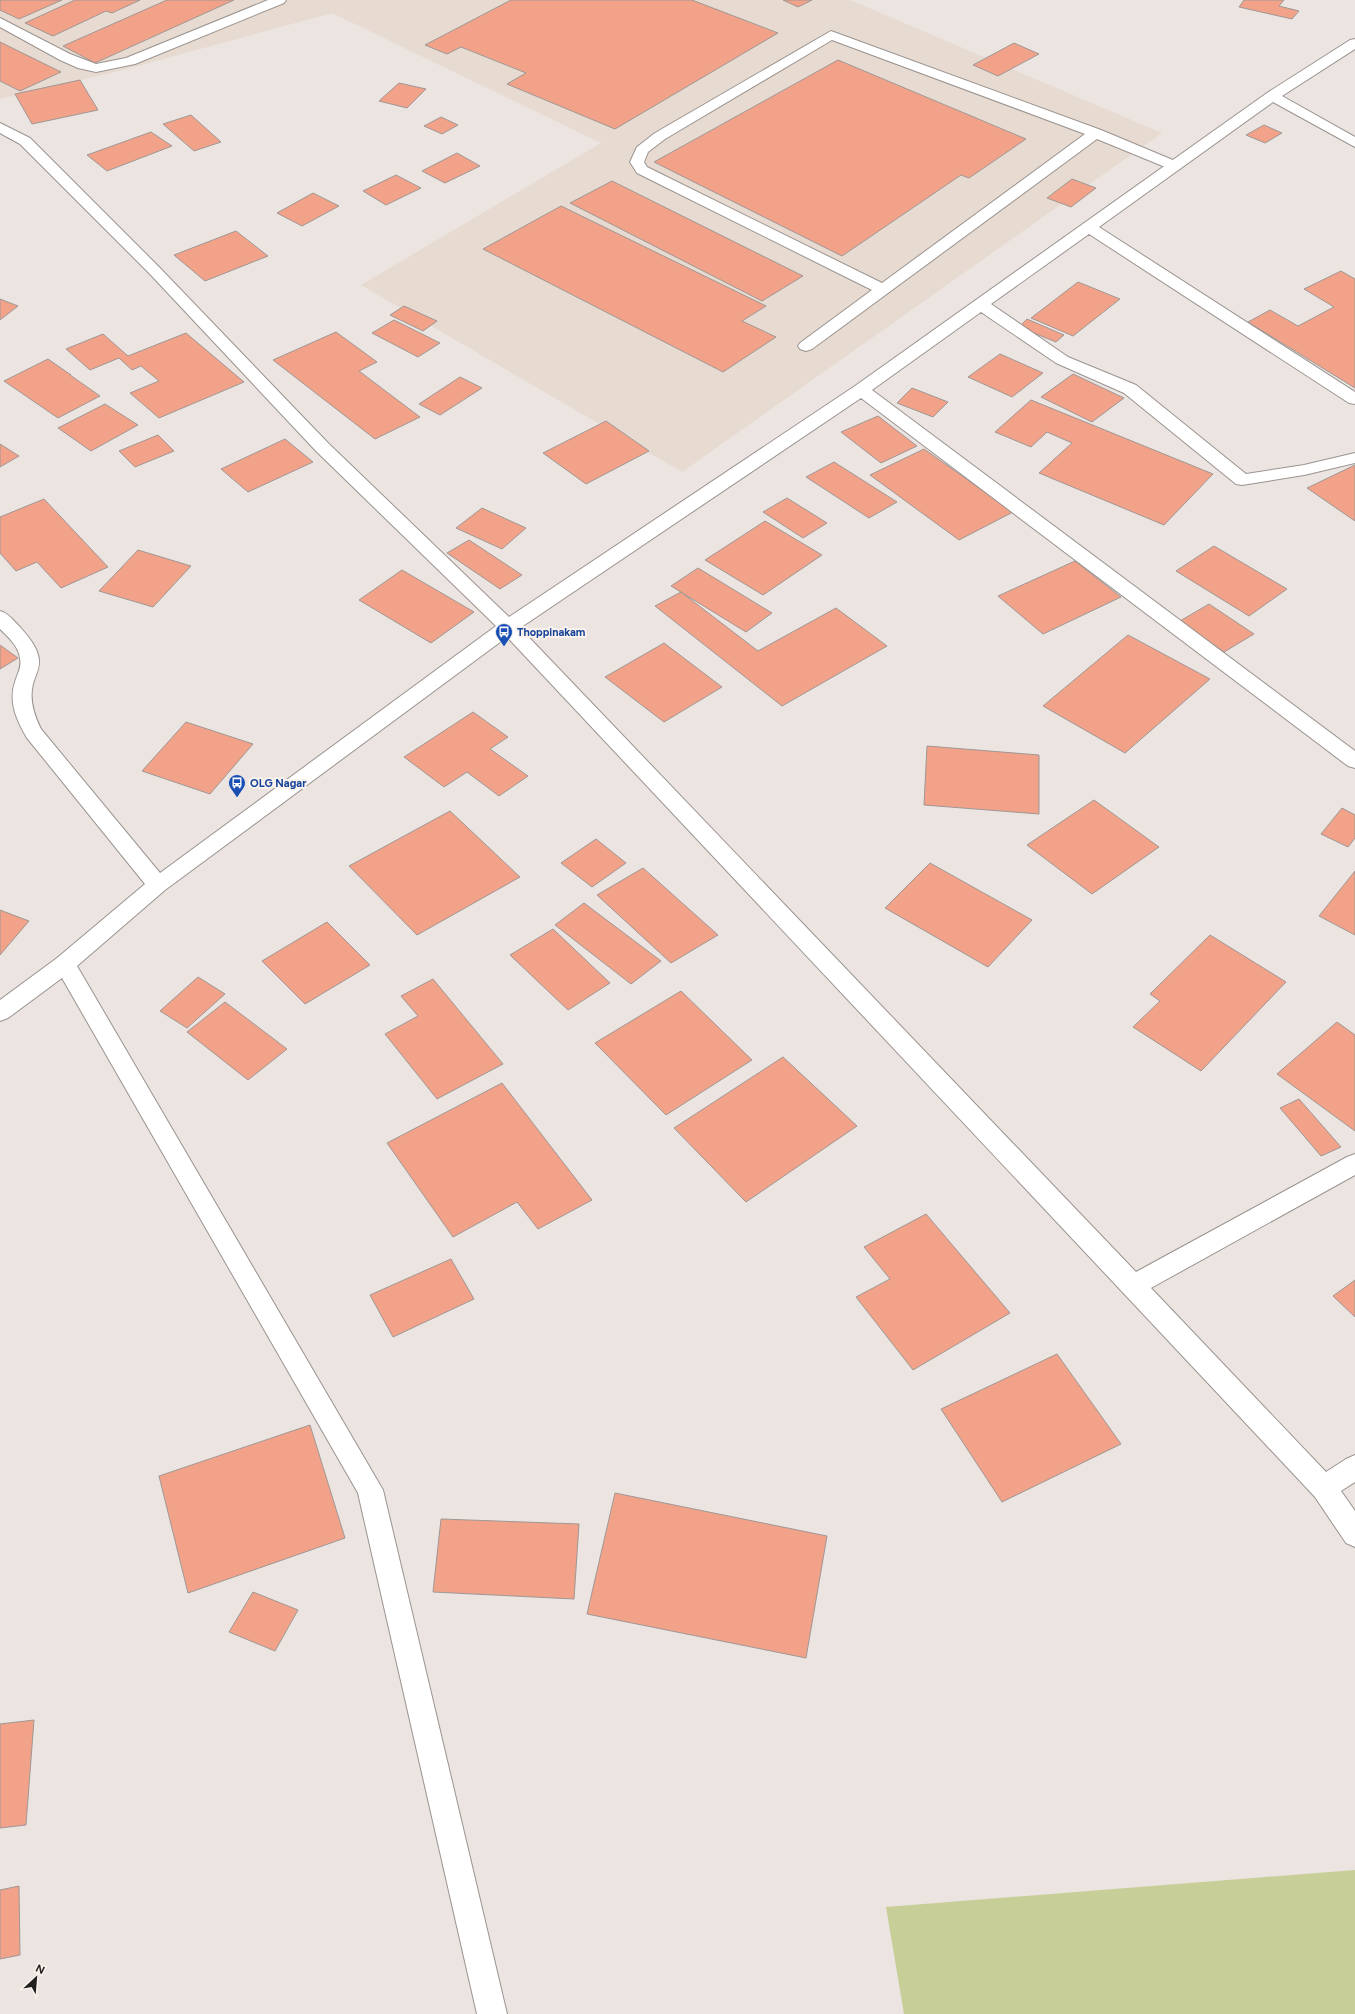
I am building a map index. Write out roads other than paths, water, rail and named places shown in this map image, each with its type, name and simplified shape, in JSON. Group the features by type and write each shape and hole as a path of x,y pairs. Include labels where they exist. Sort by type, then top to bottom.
{"street":[{"path":"0,22 65,57 83,65 96,68 130,61 279,0"},
{"path":"882,289 642,170 637,162 642,150 688,119 831,35 1096,133 1175,166"},
{"path":"0,1012 65,964 158,885 508,627 861,390 1090,228 1272,96 1355,43"},
{"path":"1272,96 1355,143"},
{"path":"0,127 25,141 154,270 322,447 508,627 1324,1488 1355,1534"},
{"path":"806,346 1096,133"},
{"path":"1090,228 1355,399"},
{"path":"981,305 1062,360 1130,389 1242,480 1304,470 1355,458"},
{"path":"861,390 1355,761"},
{"path":"0,617 24,645 30,659 23,686 22,703 26,718 34,733 158,885"},
{"path":"65,964 370,1490 492,2014"},
{"path":"1133,1286 1355,1164"},
{"path":"1324,1488 1355,1467"}],"place":[{"name":"Thoppinakam","path":"504,647"},
{"name":"OLG Nagar","path":"237,798"}]}
